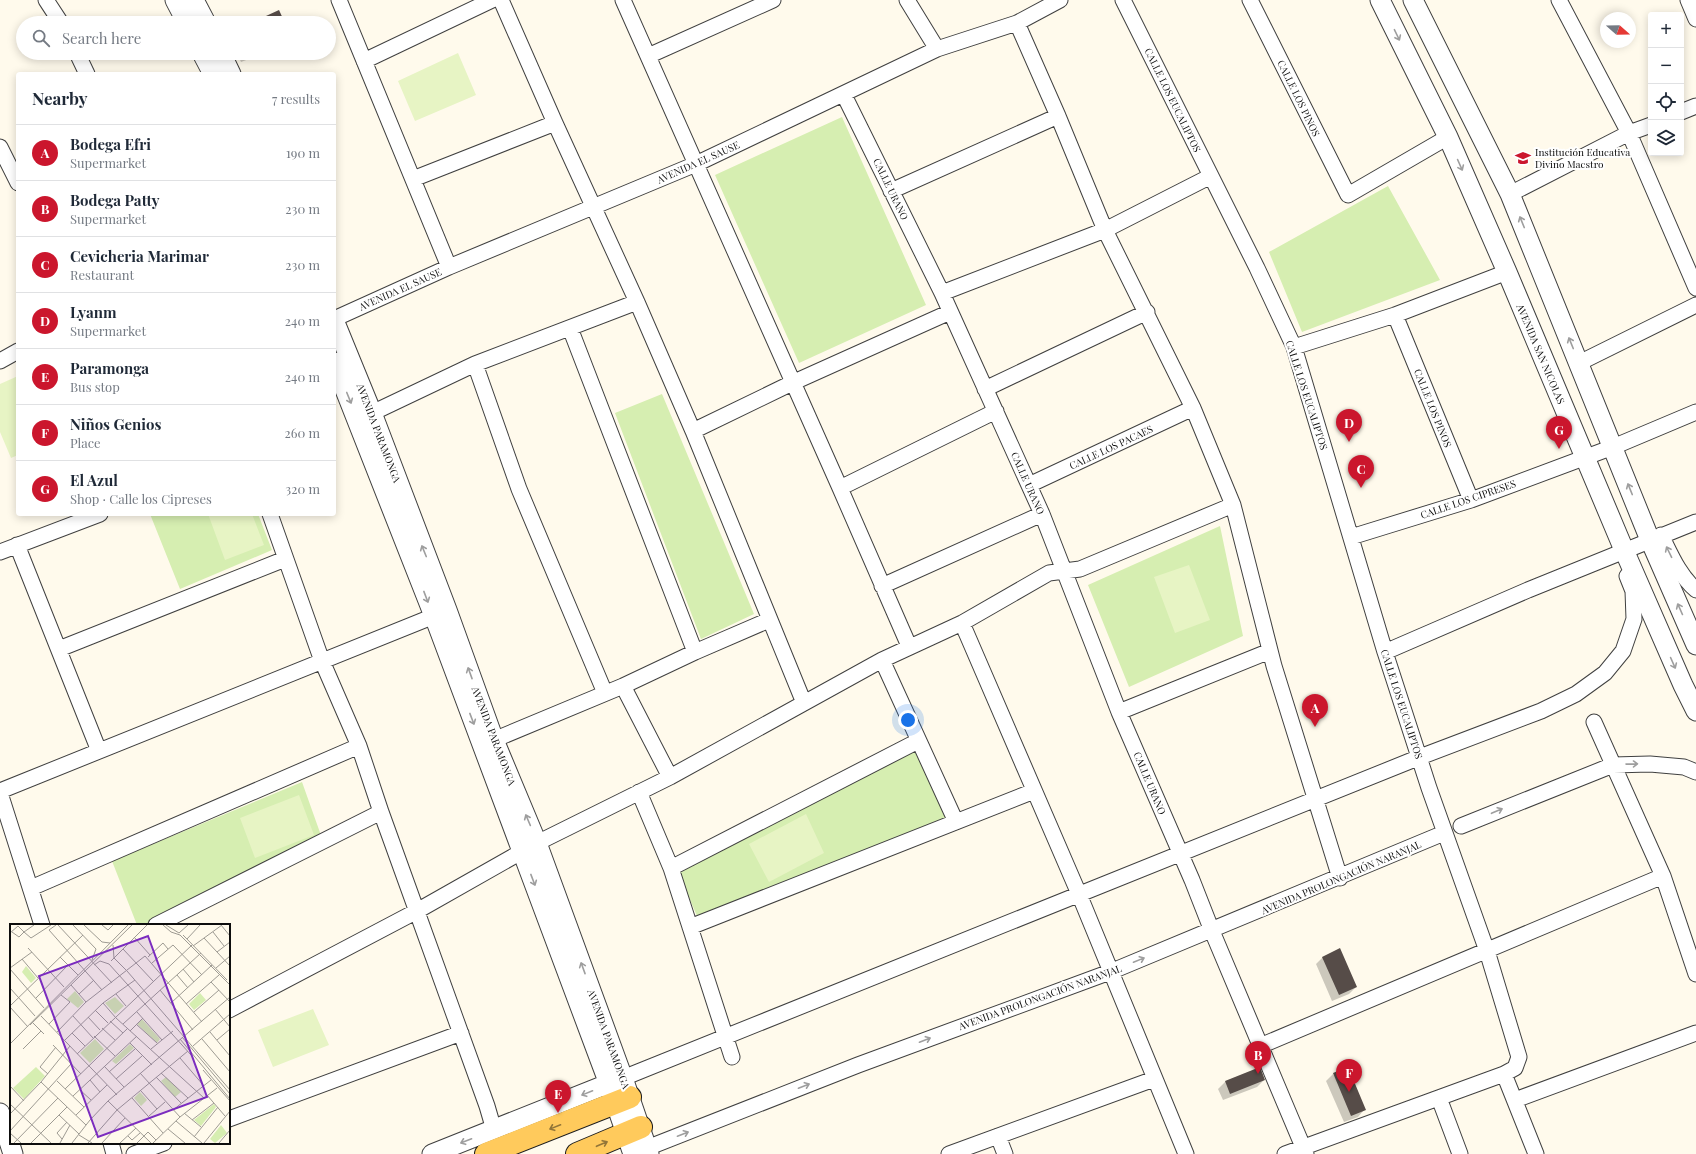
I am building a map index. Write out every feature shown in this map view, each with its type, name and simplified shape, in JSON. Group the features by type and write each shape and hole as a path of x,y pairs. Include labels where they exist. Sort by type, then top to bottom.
{"main road":[{"path":"486,1154 620,1090"},
{"name":"AVENIDA PROLONGACIÓN NARANJAL","path":"577,1154 637,1146"}],"street":[{"path":"46,0 56,16"},
{"path":"175,0 183,16"},
{"path":"194,0 202,16"},
{"path":"339,0 449,267"},
{"path":"364,61 492,0"},
{"path":"501,0 555,123 637,302 693,431 804,703"},
{"path":"623,0 909,646"},
{"path":"648,56 772,0"},
{"path":"908,0 937,49"},
{"name":"AVENIDA EL SAUSE","path":"336,319 449,267 696,164 844,95 937,49 1017,23 1060,0"},
{"name":"CALLE LOS EUCALIPTOS","path":"1123,0 1294,347 1385,652 1444,833 1487,951 1519,1056 1515,1068 1504,1074"},
{"name":"CALLE LOS PINOS","path":"1250,0 1348,195 1448,137"},
{"name":"AVENIDA SAN NICOLAS","path":"1380,0 1448,137 1507,272 1585,458 1620,551 1696,711"},
{"path":"1413,0 1510,194 1613,448 1655,538 1696,645"},
{"path":"1559,0 1629,134 1696,288"},
{"path":"1688,0 1696,19"},
{"path":"1017,23 1058,116 1105,230 1194,408 1233,506 1270,651 1340,878"},
{"path":"80,60 86,72"},
{"path":"206,60 212,72"},
{"path":"224,60 230,72"},
{"name":"CALLE URANO","path":"844,95 942,294 1042,514 1119,712 1181,853 1212,931 1305,1151"},
{"path":"1684,111 1696,106"},
{"path":"891,191 1058,116"},
{"path":"413,179 555,123"},
{"path":"1510,194 1648,125"},
{"path":"0,147 16,179"},
{"path":"942,294 1105,230 1211,176"},
{"path":"1294,347 1395,315 1507,272"},
{"path":"372,413 475,364 637,302"},
{"path":"1579,363 1696,305"},
{"path":"693,431 792,383 950,312"},
{"path":"986,389 1146,312"},
{"name":"CALLE LOS PINOS","path":"1395,315 1471,500"},
{"name":"AVENIDA PARAMONGA","path":"336,325 372,413 440,613 488,743 530,847 620,1090 637,1146"},
{"path":"570,328 695,652"},
{"path":"0,361 16,352"},
{"path":"475,364 519,489 605,693"},
{"name":"AVENIDA PARAMONGA","path":"336,367 440,613"},
{"name":"CALLE LOS PACAES","path":"1029,485 1194,408"},
{"path":"840,488 996,412"},
{"name":"CALLE LOS CIPRESES","path":"1351,537 1471,500 1613,448 1696,412"},
{"path":"230,1009 417,911 530,847 670,777 882,660 909,646 962,623 1049,573 1080,569 1233,506"},
{"path":"882,586 1042,514"},
{"path":"0,552 95,516"},
{"path":"271,516 322,661 359,746 381,812 487,1106 494,1130"},
{"path":"1385,652 1620,551 1696,522"},
{"path":"1655,538 1696,590"},
{"path":"17,546 99,751"},
{"path":"432,1154 494,1130 620,1090 726,1037 1420,757 1541,711 1576,694 1605,673 1624,651 1634,619 1633,591 1620,551"},
{"path":"59,649 285,560"},
{"path":"42,924 0,792 440,613"},
{"path":"488,743 623,686 695,652 769,620"},
{"path":"962,623 1079,894 1186,1154"},
{"path":"1119,712 1270,651"},
{"path":"882,660 956,822"},
{"path":"623,686 670,777"},
{"path":"1594,722 1663,876 1696,974"},
{"path":"671,868 918,741"},
{"path":"31,888 359,746"},
{"path":"1461,826 1613,765 1650,764 1677,766 1696,772"},
{"path":"690,927 1034,791"},
{"path":"639,792 671,868 732,1057"},
{"path":"158,924 381,812"},
{"name":"AVENIDA PROLONGACIÓN NARANJAL","path":"637,1146 1110,972 1340,878 1444,833"},
{"path":"1260,1046 1663,876"},
{"path":"230,1119 461,1033"},
{"path":"1515,1100 1696,1033"},
{"path":"1285,1154 1305,1151 1504,1074 1536,1154"},
{"path":"949,1154 1154,1079"},
{"path":"1439,1098 1460,1154"},
{"path":"5,1122 10,1142"},
{"path":"998,1136 1005,1154"},
{"path":"10,1144 13,1154"},
{"path":"110,1144 114,1154"},
{"path":"134,1154 161,1144"}],"green space":[{"path":"458,53 476,95 415,121 398,81"},
{"path":"842,117 926,305 799,363 715,175"},
{"path":"1388,186 1440,280 1302,332 1269,252"},
{"path":"16,377 16,456 11,458 0,432 0,384"},
{"path":"662,394 754,614 701,639 615,413"},
{"path":"151,516 259,516 272,550 180,589"},
{"path":"209,516 253,516 264,545 225,560"},
{"path":"1220,526 1243,636 1129,687 1088,585"},
{"path":"1189,565 1210,620 1175,633 1154,577"},
{"path":"915,751 947,817 697,916 678,872"},
{"path":"302,782 323,841 147,924 137,924 112,861"},
{"path":"299,795 314,835 255,858 240,818"},
{"path":"806,814 824,853 769,882 749,844"},
{"path":"313,1009 329,1045 273,1067 258,1030"}],"building":[{"path":"279,10 282,16 266,16"},
{"path":"1340,948 1357,987 1339,995 1322,957"},
{"path":"1260,1067 1265,1080 1230,1094 1225,1081"},
{"path":"1348,1067 1366,1110 1351,1116 1333,1073"}],"place":[{"name":"Institución Educativa Divino Maestro","path":"1523,158"},
{"name":"Lyanm","path":"1349,442"},
{"name":"El Azul","path":"1559,449"},
{"name":"Cevicheria Marimar","path":"1361,488"},
{"name":"Bodega Efri","path":"1315,727"},
{"name":"Bodega Patty","path":"1258,1074"},
{"name":"Niños Genios","path":"1349,1092"},
{"name":"Paramonga","path":"558,1113"}]}
